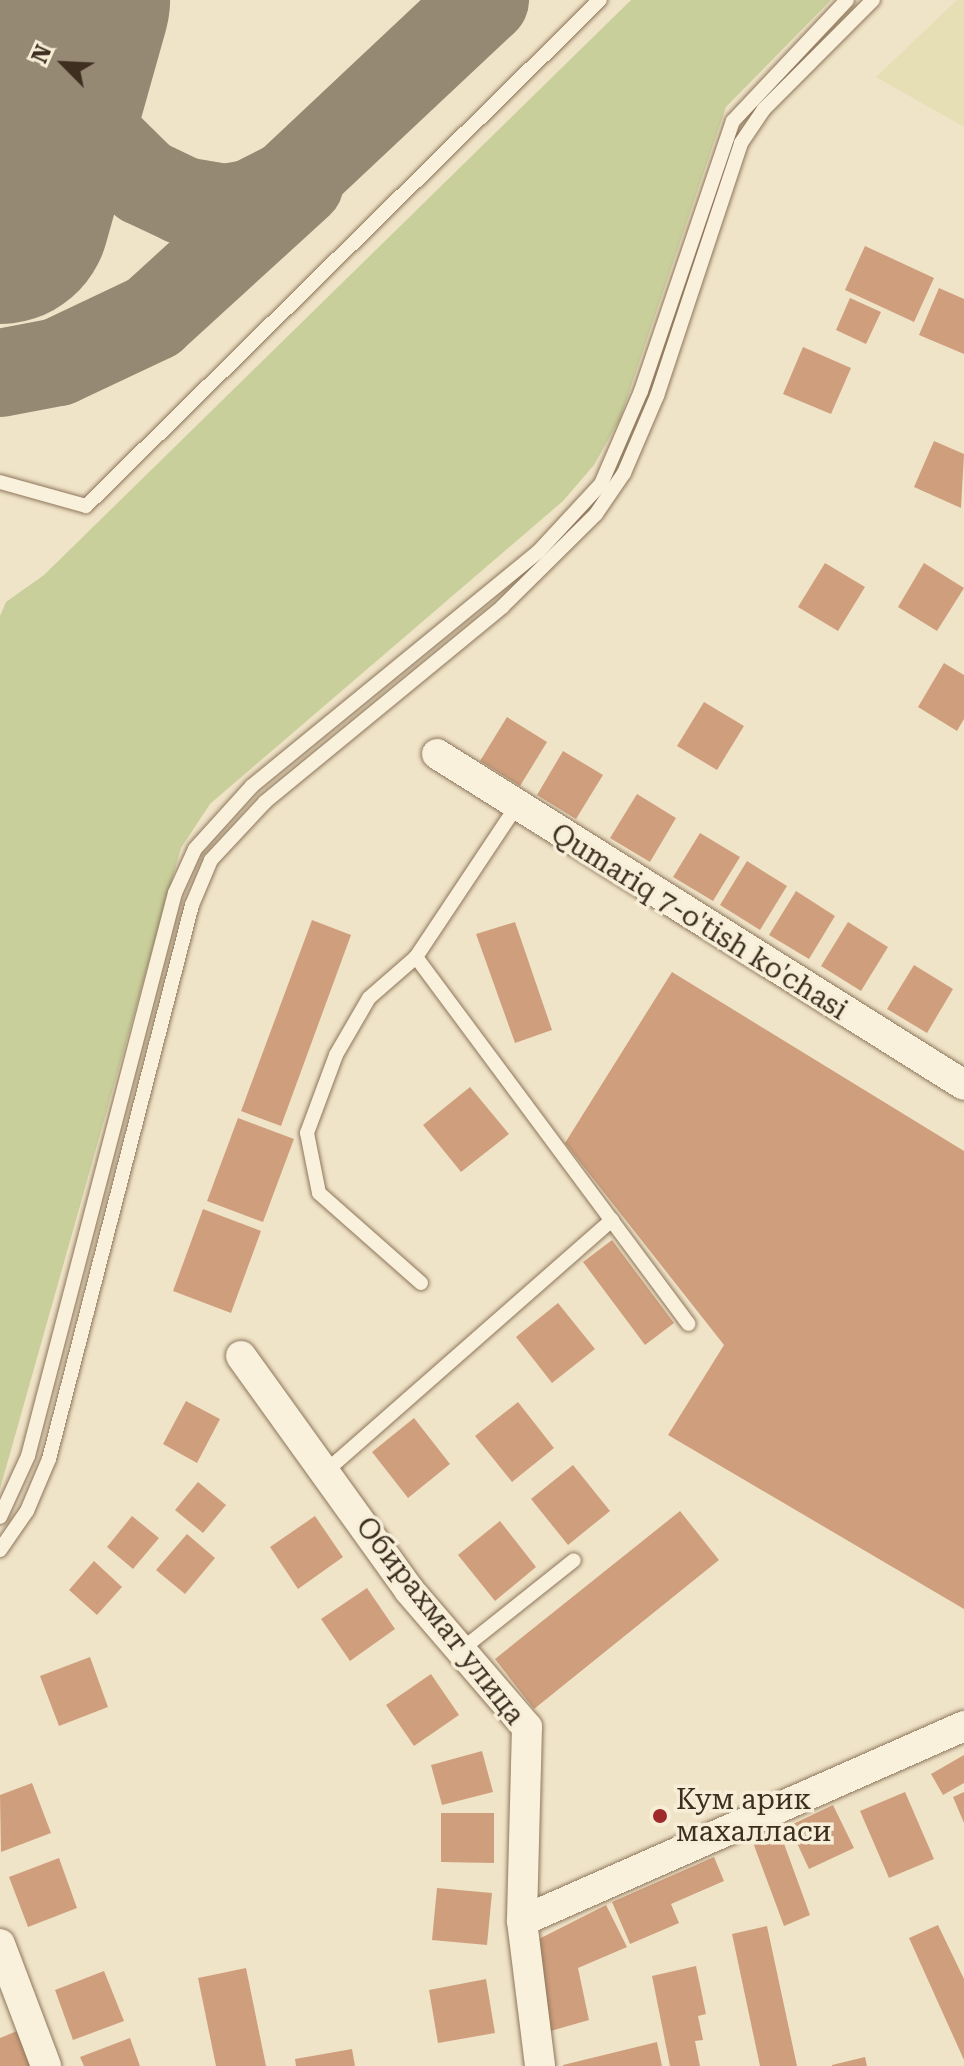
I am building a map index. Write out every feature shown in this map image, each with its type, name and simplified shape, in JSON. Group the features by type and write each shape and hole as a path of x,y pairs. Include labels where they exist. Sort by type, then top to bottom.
{"street":[{"name":"Qumariq 7-o'tish ko'chasi","path":"437,754 516,807 964,1085"},
{"name":"Обирахмат улица","path":"241,1356 461,1650 527,1727 522,1921 540,2066"},
{"path":"522,1921 964,1726"},
{"path":"0,1944 46,2066"}],"lane":[{"path":"0,482 86,506 600,0"},
{"path":"0,1517 28,1456 175,893 195,849 252,786 538,552 601,484 641,391 728,130 750,98 847,0"},
{"path":"0,1550 27,1511 49,1459 192,905 211,860 265,802 551,563 602,508 628,465 657,396 741,143 764,109 873,0"},
{"path":"421,1283 319,1193 307,1133 336,1055 369,998 416,957 516,807"},
{"path":"416,957 689,1324"},
{"path":"325,1472 612,1220"},
{"path":"461,1650 574,1560"}],"shaded area":[{"path":"957,0 964,0 964,127 876,77"}],"green space":[{"path":"631,0 831,0 726,107 620,419 594,465 563,501 210,804 181,848 0,1489 0,616 6,602 44,575"}],"building":[{"path":"865,246 934,278 914,322 845,290"},
{"path":"939,288 964,299 964,354 919,335"},
{"path":"850,298 881,312 866,344 836,330"},
{"path":"803,347 851,368 831,414 783,394"},
{"path":"934,441 964,454 961,508 914,487"},
{"path":"825,563 865,587 838,631 798,607"},
{"path":"924,563 964,588 937,631 898,607"},
{"path":"944,663 964,675 964,719 957,731 918,707"},
{"path":"704,702 744,726 717,770 677,746"},
{"path":"507,717 547,742 520,786 480,761"},
{"path":"563,751 603,775 576,819 537,795"},
{"path":"637,794 676,818 650,862 610,838"},
{"path":"700,833 740,857 713,901 673,877"},
{"path":"747,861 787,886 760,930 720,905"},
{"path":"796,891 835,916 809,959 769,935"},
{"path":"312,920 351,935 281,1126 241,1111"},
{"path":"515,922 552,1030 515,1043 476,934"},
{"path":"848,922 888,947 861,991 821,966"},
{"path":"914,965 953,989 927,1033 887,1009"},
{"path":"672,972 964,1151 964,1609 668,1435 724,1345 565,1143"},
{"path":"470,1087 509,1134 461,1172 423,1125"},
{"path":"238,1118 294,1139 263,1222 207,1201"},
{"path":"203,1209 261,1231 231,1313 173,1291"},
{"path":"612,1240 674,1323 645,1345 583,1262"},
{"path":"558,1303 595,1349 552,1383 516,1337"},
{"path":"186,1401 220,1419 197,1463 163,1444"},
{"path":"518,1402 554,1448 512,1482 475,1436"},
{"path":"414,1418 450,1464 408,1498 372,1452"},
{"path":"573,1465 610,1511 568,1545 531,1499"},
{"path":"198,1482 226,1505 203,1533 175,1510"},
{"path":"680,1511 719,1560 534,1709 495,1659"},
{"path":"132,1516 159,1538 133,1569 107,1547"},
{"path":"315,1516 343,1557 298,1589 270,1547"},
{"path":"500,1521 536,1567 495,1601 458,1555"},
{"path":"187,1534 215,1558 185,1594 156,1570"},
{"path":"94,1561 122,1587 97,1615 69,1590"},
{"path":"367,1588 395,1629 350,1661 321,1619"},
{"path":"90,1657 108,1707 59,1726 40,1676"},
{"path":"431,1674 459,1715 414,1746 386,1705"},
{"path":"482,1751 493,1792 442,1805 431,1765"},
{"path":"964,1755 964,1783 943,1795 931,1774"},
{"path":"32,1783 51,1833 1,1852 0,1795"},
{"path":"905,1792 934,1859 889,1878 860,1811"},
{"path":"964,1792 964,1823 953,1797"},
{"path":"833,1805 854,1848 809,1869 789,1826"},
{"path":"441,1813 494,1813 494,1863 441,1862"},
{"path":"779,1830 810,1915 784,1926 752,1840"},
{"path":"714,1857 724,1881 671,1904 679,1923 630,1944 612,1902"},
{"path":"59,1858 77,1908 28,1927 9,1877"},
{"path":"437,1888 492,1893 487,1945 432,1940"},
{"path":"606,1905 627,1947 578,1968 589,2020 547,2032 531,1943"},
{"path":"938,1925 964,1979 964,2060 909,1938"},
{"path":"767,1926 797,2066 760,2066 732,1934"},
{"path":"696,1966 706,2014 698,2016 703,2040 695,2041 700,2066 670,2066 652,1976"},
{"path":"246,1968 266,2066 216,2066 198,1978"},
{"path":"104,1971 124,2021 73,2040 55,1990"},
{"path":"486,1979 495,2033 438,2043 429,1990"},
{"path":"17,2031 31,2066 0,2066 0,2038"},
{"path":"130,2038 140,2066 84,2066 80,2057"},
{"path":"657,2042 662,2066 563,2066 563,2065"},
{"path":"352,2049 355,2066 296,2066 295,2059"},
{"path":"865,2057 867,2066 832,2066 832,2065"}],"taxiway":[{"path":"61,0 57,57 83,122 144,182 184,201 225,208 252,203 289,184 485,0"},
{"path":"0,208 9,182"},
{"path":"0,373 58,362 153,317 300,183"}],"runway":[{"path":"0,214 60,0"}],"place":[{"name":"Кум арик махалласи","path":"660,1816"}]}
